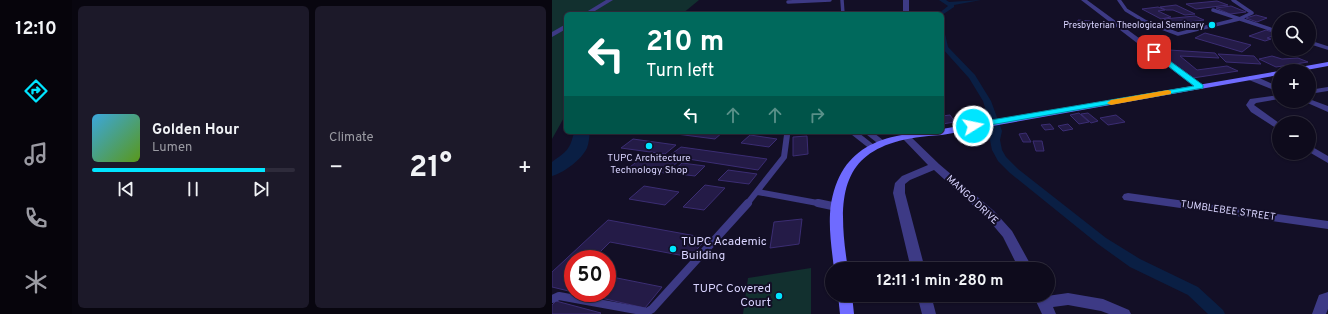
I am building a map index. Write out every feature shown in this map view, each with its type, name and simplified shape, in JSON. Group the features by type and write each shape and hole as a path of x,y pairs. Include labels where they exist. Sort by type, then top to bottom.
{"main road":[{"path":"1316,66 1328,64"},
{"path":"944,131 1272,74"},
{"path":"840,262 836,225 837,207 842,184 853,162 877,145 930,134"},
{"path":"845,302 847,314"}],"street":[{"path":"589,12 610,0"},
{"path":"906,0 906,12"},
{"path":"1084,0 1200,87"},
{"path":"552,35 564,27"},
{"path":"1252,78 1272,87"},
{"path":"1316,91 1328,89"},
{"path":"1272,98 1253,101 1250,105 1254,110 1272,122"},
{"path":"1316,104 1328,109"},
{"name":"MANGO DRIVE","path":"907,138 935,166 994,219 1008,234 1022,262"},
{"path":"1316,152 1328,160"},
{"path":"916,262 899,193 900,183 906,178 935,166"},
{"name":"TUMBLEBEE STREET","path":"1128,197 1328,224"},
{"path":"1319,314 1324,299 1328,298"},
{"path":"1044,304 1068,299 1103,305 1124,314"},
{"path":"925,302 928,314"}],"lane":[{"path":"788,2 830,0"},
{"path":"842,0 843,12"},
{"path":"1119,0 1126,10 1146,22 1175,34 1239,19 1251,14 1252,11 1233,0"},
{"path":"1213,10 1272,30"},
{"path":"1316,44 1328,48"},
{"path":"857,134 877,145"},
{"path":"869,134 877,145"},
{"path":"552,299 558,296 647,312 652,309 758,192 784,157 787,135"},
{"path":"758,192 837,207"}],"green space":[{"path":"552,0 699,0 684,12 564,12 564,118 552,139"},
{"name":"TUPC Covered Court","path":"811,268 811,314 743,314 748,278"}],"building":[{"path":"1217,1 1228,5 1196,9 1186,4"},
{"path":"1176,5 1195,14 1185,15 1160,7"},
{"path":"1231,6 1246,12 1230,14 1216,8"},
{"path":"1158,7 1165,10 1158,11 1171,17 1161,19 1142,9"},
{"path":"1256,15 1267,18 1257,22 1246,18"},
{"path":"1195,16 1204,20 1173,24 1164,19"},
{"path":"1078,20 1091,21 1092,25 1078,24"},
{"path":"1266,30 1272,32 1272,36 1267,38 1271,39 1265,41 1249,36"},
{"path":"1205,33 1251,45 1242,52 1195,38"},
{"path":"1154,49 1215,53 1219,58 1180,56 1197,70 1227,66 1238,71 1193,78"},
{"path":"1218,54 1254,56 1261,64 1226,62"},
{"path":"1272,56 1282,59 1298,58 1308,62 1272,65 1259,59"},
{"path":"1079,113 1089,122 1079,124 1070,115"},
{"path":"1088,113 1098,121 1091,123 1081,114"},
{"path":"950,115 955,122 944,124 944,116"},
{"path":"1116,115 1125,122 1108,125 1100,118"},
{"path":"1050,124 1054,129 1045,130 1041,125"},
{"path":"1068,124 1073,129 1063,131 1058,126"},
{"path":"1026,133 1031,142 1023,142 1019,134"},
{"path":"676,134 721,134 715,139"},
{"path":"750,135 777,139 769,147 741,143"},
{"path":"807,136 808,154 793,156 793,137"},
{"name":"TUPC Architecture Technology Shop","path":"633,139 676,145 665,154 621,148"},
{"path":"1033,141 1042,141 1044,151 1036,151"},
{"path":"681,147 767,159 758,170 669,156"},
{"path":"645,155 680,160 665,173 630,167"},
{"path":"682,163 705,166 695,176 671,173"},
{"path":"728,170 757,174 749,184 718,180"},
{"path":"705,185 725,188 704,210 683,207"},
{"path":"644,186 679,192 665,205 629,199"},
{"path":"802,219 799,244 770,248 774,222"},
{"name":"TUPC Academic Building","path":"608,220 707,238 690,257 610,242 602,250 576,250"},
{"name":"TUPC Academic Building","path":"564,261 564,290 552,287 552,272"},
{"path":"616,278 662,287 645,308 616,301"},
{"path":"556,301 601,313 552,314 552,305"}],"waterway":[{"path":"942,0 949,4"},
{"path":"949,4 978,0"},
{"path":"944,12 952,6 949,4"},
{"path":"944,43 945,47 972,77 987,101 997,131 995,140 997,150 1002,159 1014,171 1102,241 1135,263 1193,291 1218,314"},
{"path":"552,170 571,157 579,147 582,134"}],"slow traffic":[{"path":"1111,103 1168,93"}],"place":[{"name":"Presbyterian Theological Seminary","path":"1212,25"},
{"name":"TUPC Architecture Technology Shop","path":"649,146"},
{"name":"TUPC Academic Building","path":"673,249"},
{"name":"TUPC Covered Court","path":"779,296"}],"route":[{"path":"973,126 1200,87 1154,52"}]}
